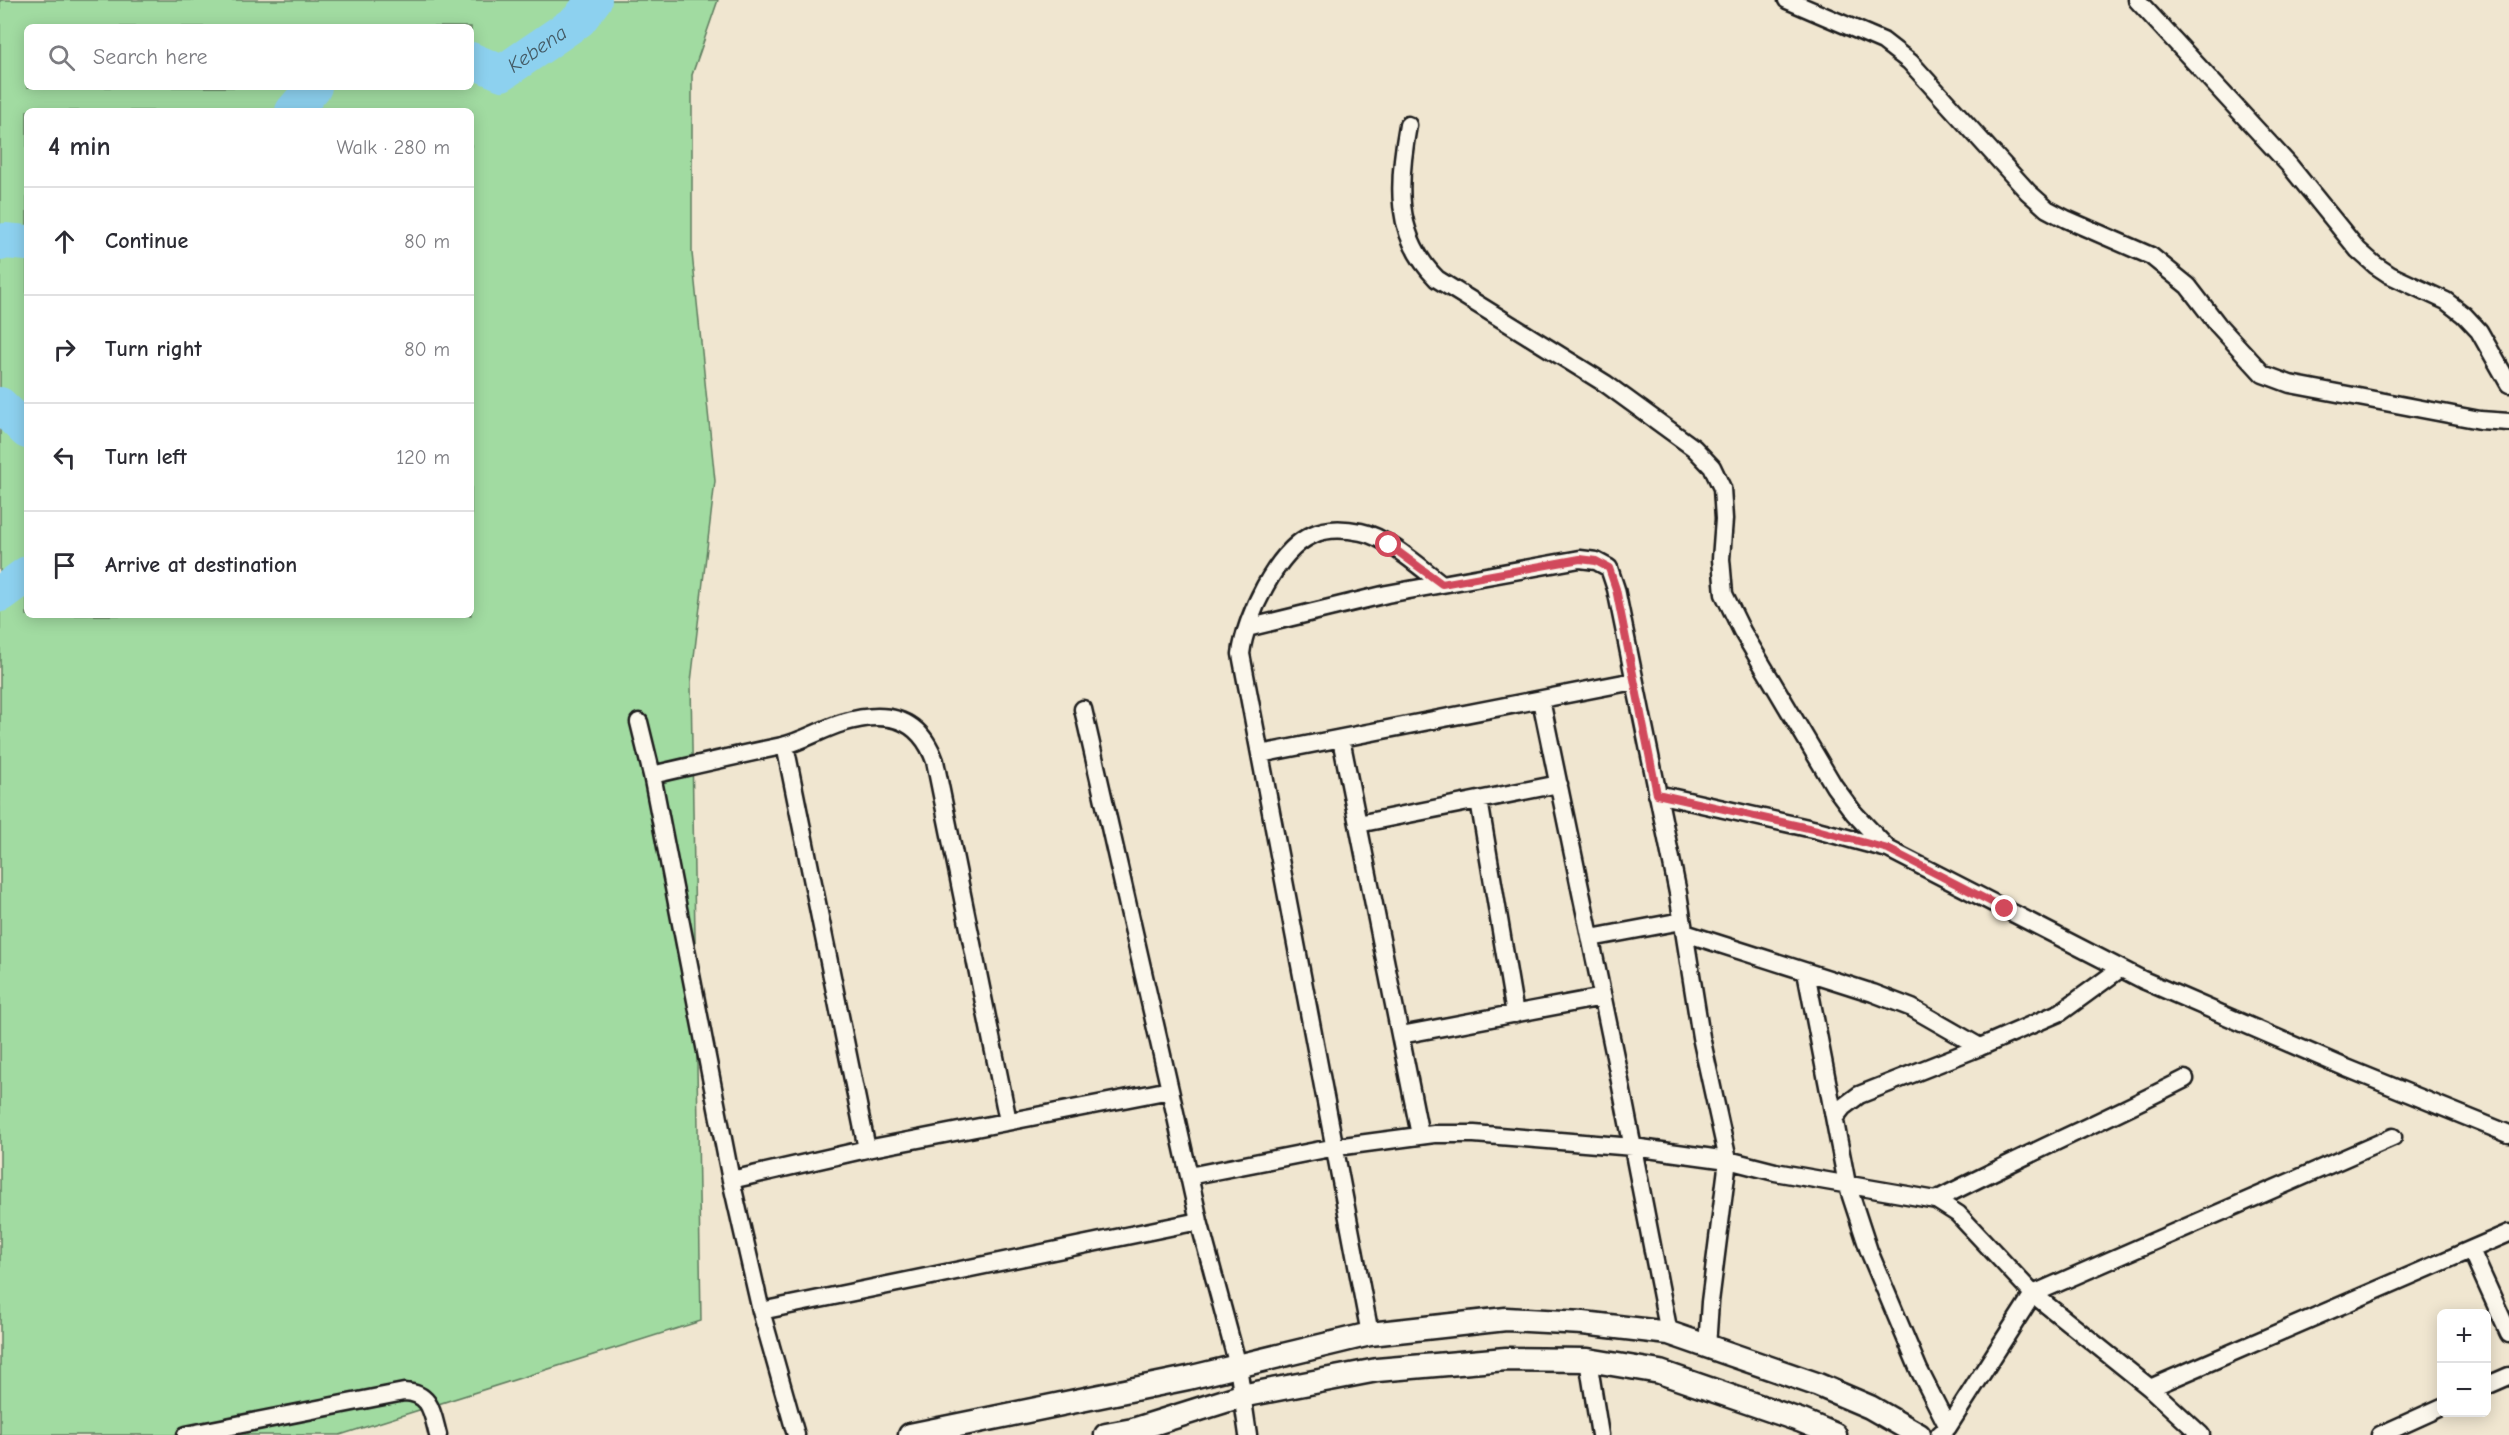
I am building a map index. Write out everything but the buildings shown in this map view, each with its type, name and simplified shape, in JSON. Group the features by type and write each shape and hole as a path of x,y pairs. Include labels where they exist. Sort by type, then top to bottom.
{"main road":[{"path":"910,1435 1238,1366 1370,1334 1506,1319 1583,1323 1669,1334 1816,1384 1870,1407 1919,1435"},
{"path":"1106,1435 1133,1430 1241,1396 1377,1370 1506,1359 1588,1360 1660,1372 1802,1421 1835,1435"}],"street":[{"path":"1787,0 1883,41 1910,62 2028,192 2047,209 2151,256 2188,286 2218,325 2263,374 2312,389 2480,420 2509,422"},
{"path":"2137,0 2290,166 2358,250 2390,275 2445,302 2464,315 2479,331 2509,384"},
{"path":"1408,125 1401,163 1401,204 1413,248 1421,264 1437,279 1606,384 1694,448 1712,467 1722,488 1724,519 1721,559 1724,594 1742,631 1834,786 1854,813 1888,849"},
{"path":"1370,1334 1241,654 1247,628 1271,577 1288,552 1311,535 1332,530 1363,532 1389,545 1442,584"},
{"path":"1247,628 1387,594 1580,559 1604,564 1609,568 1616,589 1683,927 1701,1037 1728,1160 1710,1302 1707,1347"},
{"path":"1260,754 1634,681"},
{"path":"1541,700 1603,997 1669,1334"},
{"path":"1083,709 1199,1221 1238,1366 1248,1435"},
{"path":"652,775 785,745 842,723 866,717 894,718 916,728 929,744 935,761 1008,1121"},
{"path":"639,722 652,775 731,1180 761,1311 796,1435"},
{"path":"1341,739 1420,1135"},
{"path":"785,745 867,1149"},
{"path":"1358,824 1559,784"},
{"path":"1657,794 1817,830 1888,849 2120,969 2344,1067 2509,1134"},
{"path":"1479,800 1515,1014"},
{"path":"1591,938 1683,927 1912,1008 1980,1047"},
{"path":"1836,1116 1843,1107 1859,1095 2061,1012 2120,969"},
{"path":"1806,972 1836,1116 1847,1184 1869,1251 1944,1431"},
{"path":"1401,1035 1603,997"},
{"path":"1936,1200 2022,1156 2124,1110 2185,1079"},
{"path":"731,1180 867,1149 1170,1090"},
{"path":"1189,1176 1336,1147 1420,1135 1474,1134 1633,1147 1728,1160 1775,1172 1936,1200 1958,1214 2033,1294 2150,1388 2201,1435"},
{"path":"1944,1431 2033,1294 2393,1137"},
{"path":"761,1311 1199,1221"},
{"path":"2150,1388 2509,1233"},
{"path":"2471,1250 2509,1334"},
{"path":"1588,1360 1600,1435"},
{"path":"2491,1384 2509,1376"},
{"path":"186,1435 404,1392 416,1392 427,1401 438,1435"},
{"path":"2380,1435 2437,1409"}],"green space":[{"path":"0,0 718,0 692,75 692,253 715,481 691,682 701,1321 340,1435 0,1435"}],"waterway":[{"name":"Kebena","path":"474,61 502,73 579,20 594,0"},
{"name":"Kebena","path":"296,108 311,90"},
{"name":"Kebena","path":"0,243 5,241 24,243"},
{"name":"Kebena","path":"0,405 24,428"},
{"name":"Kebena","path":"0,594 24,576"}],"route":[{"path":"1389,545 1442,584 1580,559 1604,564 1609,568 1616,589 1657,794 1817,830 1888,849 2005,909"}]}
